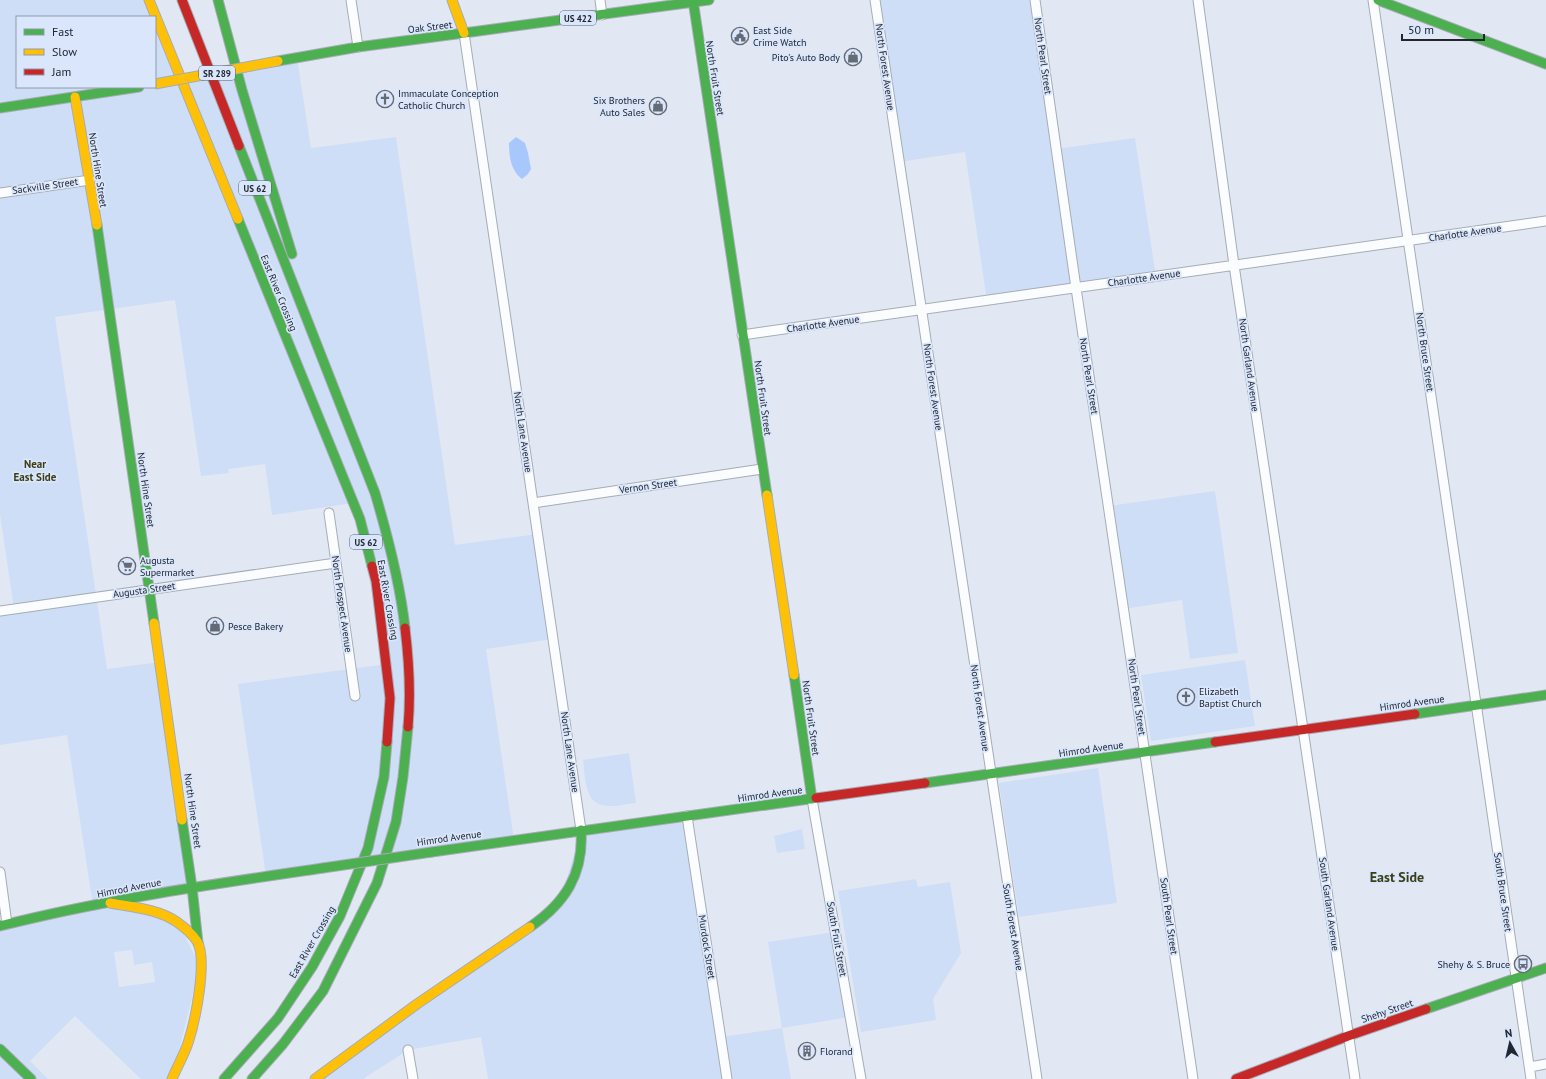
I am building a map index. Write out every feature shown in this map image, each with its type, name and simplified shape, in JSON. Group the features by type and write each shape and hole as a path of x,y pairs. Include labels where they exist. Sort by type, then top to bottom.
{"main road":[{"name":"East River Crossing","path":"149,0 156,16"},
{"name":"East River Crossing","path":"182,0 374,493 389,542 403,610 408,653 409,697 404,777 396,822 377,883 324,991 283,1044 252,1079"},
{"path":"218,0 244,98 329,376"},
{"path":"452,0 464,34"},
{"name":"Oak Street","path":"156,84 358,48 709,0"},
{"path":"1378,0 1546,64"},
{"name":"North Fruit Street","path":"693,1 812,799"},
{"path":"464,34 465,6"},
{"name":"East River Crossing","path":"156,17 360,519 376,581 390,698 390,714 384,777 368,848 340,916 312,967 278,1018 224,1079"},
{"path":"0,108 133,88"},
{"name":"North Hine Street","path":"75,97 90,180 150,590 192,887 198,943 200,965 199,994 188,1043 172,1079"},
{"name":"Himrod Avenue","path":"4,925 192,887 581,830 812,799 1546,695"},
{"path":"315,1079 418,1004 546,916 560,902 575,879 581,859 581,830"},
{"path":"110,903 168,917 184,928 198,943"},
{"path":"0,931 4,925"},
{"name":"Shehy Street","path":"1236,1079 1348,1036 1546,968"},
{"path":"0,1048 31,1079"}],"street":[{"path":"351,0 358,48"},
{"path":"600,0 602,15"},
{"name":"North Forest Avenue","path":"875,0 990,774"},
{"name":"North Pearl Street","path":"1035,0 1145,752"},
{"name":"North Garland Avenue","path":"1198,0 1234,265 1303,730"},
{"name":"North Bruce Street","path":"1373,0 1476,705"},
{"name":"North Lane Avenue","path":"464,34 581,830"},
{"name":"Sackville Street","path":"0,193 90,180"},
{"name":"Charlotte Avenue","path":"742,335 1546,222"},
{"name":"Vernon Street","path":"533,502 762,469"},
{"name":"North Prospect Avenue","path":"329,513 355,696"},
{"name":"Augusta Street","path":"0,611 336,563"},
{"name":"South Bruce Street","path":"1476,705 1532,1079"},
{"name":"South Garland Avenue","path":"1303,730 1355,1079"},
{"name":"South Pearl Street","path":"1145,752 1193,1079"},
{"name":"South Forest Avenue","path":"990,774 1037,1079"},
{"name":"South Fruit Street","path":"812,799 861,1079"},
{"name":"Murdock Street","path":"687,816 727,1079"},
{"path":"0,872 4,925"},
{"path":"408,1050 413,1079"},
{"path":"1530,1067 1546,1064"}],"shaded area":[{"path":"0,0 149,0 156,16 16,16 16,88 156,88 156,17 182,80 297,58 311,148 396,137 455,545 537,534 553,639 486,649 514,840 266,876 238,684 387,664 353,503 272,515 265,464 228,469 229,473 201,476 175,300 55,317 107,669 160,662 192,887 112,902 177,922 200,965 172,1079 141,1079 75,1016 30,1061 48,1079 0,1079 0,931 93,906 67,735 0,745 0,611 14,609 0,514","holes":["132,950 134,965 152,962 155,982 119,987 114,952"]},
{"path":"875,0 1035,0 1056,149 1135,138 1156,277 987,301 965,152 899,162"},
{"path":"1215,491 1238,653 1190,659 1182,600 1124,609 1109,506"},
{"path":"1245,660 1255,726 1151,741 1141,675"},
{"path":"629,753 636,803 610,806 602,805 596,802 592,798 586,786 583,760"},
{"path":"1098,768 1117,903 1019,917 999,783"},
{"path":"687,816 721,1037 782,1028 791,1079 488,1079 481,1037 408,1050 363,1079 315,1079 560,902 581,830"},
{"path":"802,829 805,849 777,853 774,836"},
{"path":"916,879 918,887 950,882 961,953 933,999 936,1020 861,1032 838,891"},
{"path":"835,932 850,1017 782,1028 768,942"}],"water":[{"path":"516,137 525,143 531,169 522,179 513,168 509,153 509,143"}],"traffic: fast":[{"path":"218,0 242,90 292,254"},
{"path":"693,0 767,495"},
{"path":"464,33 709,0"},
{"path":"1378,0 1546,64"},
{"path":"278,61 358,47 464,33"},
{"path":"0,108 132,88"},
{"path":"239,146 375,493 393,560 405,628"},
{"path":"238,219 360,519 372,566"},
{"path":"97,225 154,623"},
{"path":"794,675 812,799"},
{"path":"1415,714 1546,695"},
{"path":"252,1079 283,1044 323,991 377,883 396,822 403,777 408,727"},
{"path":"224,1079 278,1018 312,967 340,916 368,848 384,777 387,742"},
{"path":"925,783 1215,742"},
{"path":"432,852 816,798"},
{"path":"182,820 192,887"},
{"path":"530,927 553,908 570,886 579,860 581,830"},
{"path":"323,868 432,852"},
{"path":"0,926 40,916 120,900 201,886 323,868"},
{"path":"192,887 198,943"},
{"path":"1426,1009 1546,968"},
{"path":"0,1049 31,1079"}],"traffic: slow":[{"path":"149,0 156,16"},
{"path":"452,0 464,33"},
{"path":"156,17 238,219"},
{"path":"156,84 278,61"},
{"path":"75,97 97,225"},
{"path":"767,495 794,675"},
{"path":"154,623 182,820"},
{"path":"110,903 145,909 162,914 180,924 197,941 200,950 201,962 201,976 197,1007 185,1052 172,1079"},
{"path":"315,1079 417,1004 530,927"}],"traffic: jam":[{"path":"182,0 239,146"},
{"path":"372,566 376,581 390,698 387,742"},
{"path":"405,628 409,678 408,727"},
{"path":"1215,742 1415,714"},
{"path":"816,798 925,783"},
{"path":"1236,1079 1348,1036 1426,1009"}],"place":[{"name":"East Side Crime Watch","path":"740,36"},
{"name":"Pito's Auto Body","path":"853,57"},
{"name":"Immaculate Conception Catholic Church","path":"385,99"},
{"name":"Six Brothers Auto Sales","path":"658,106"},
{"name":"Augusta Supermarket","path":"127,566"},
{"name":"Pesce Bakery","path":"215,626"},
{"name":"Elizabeth Baptist Church","path":"1186,697"},
{"name":"Shehy & S. Bruce","path":"1523,964"},
{"name":"Florand","path":"807,1051"}],"district":[{"name":"Near East Side","path":"35,470"},
{"name":"East Side","path":"1397,877"}]}
